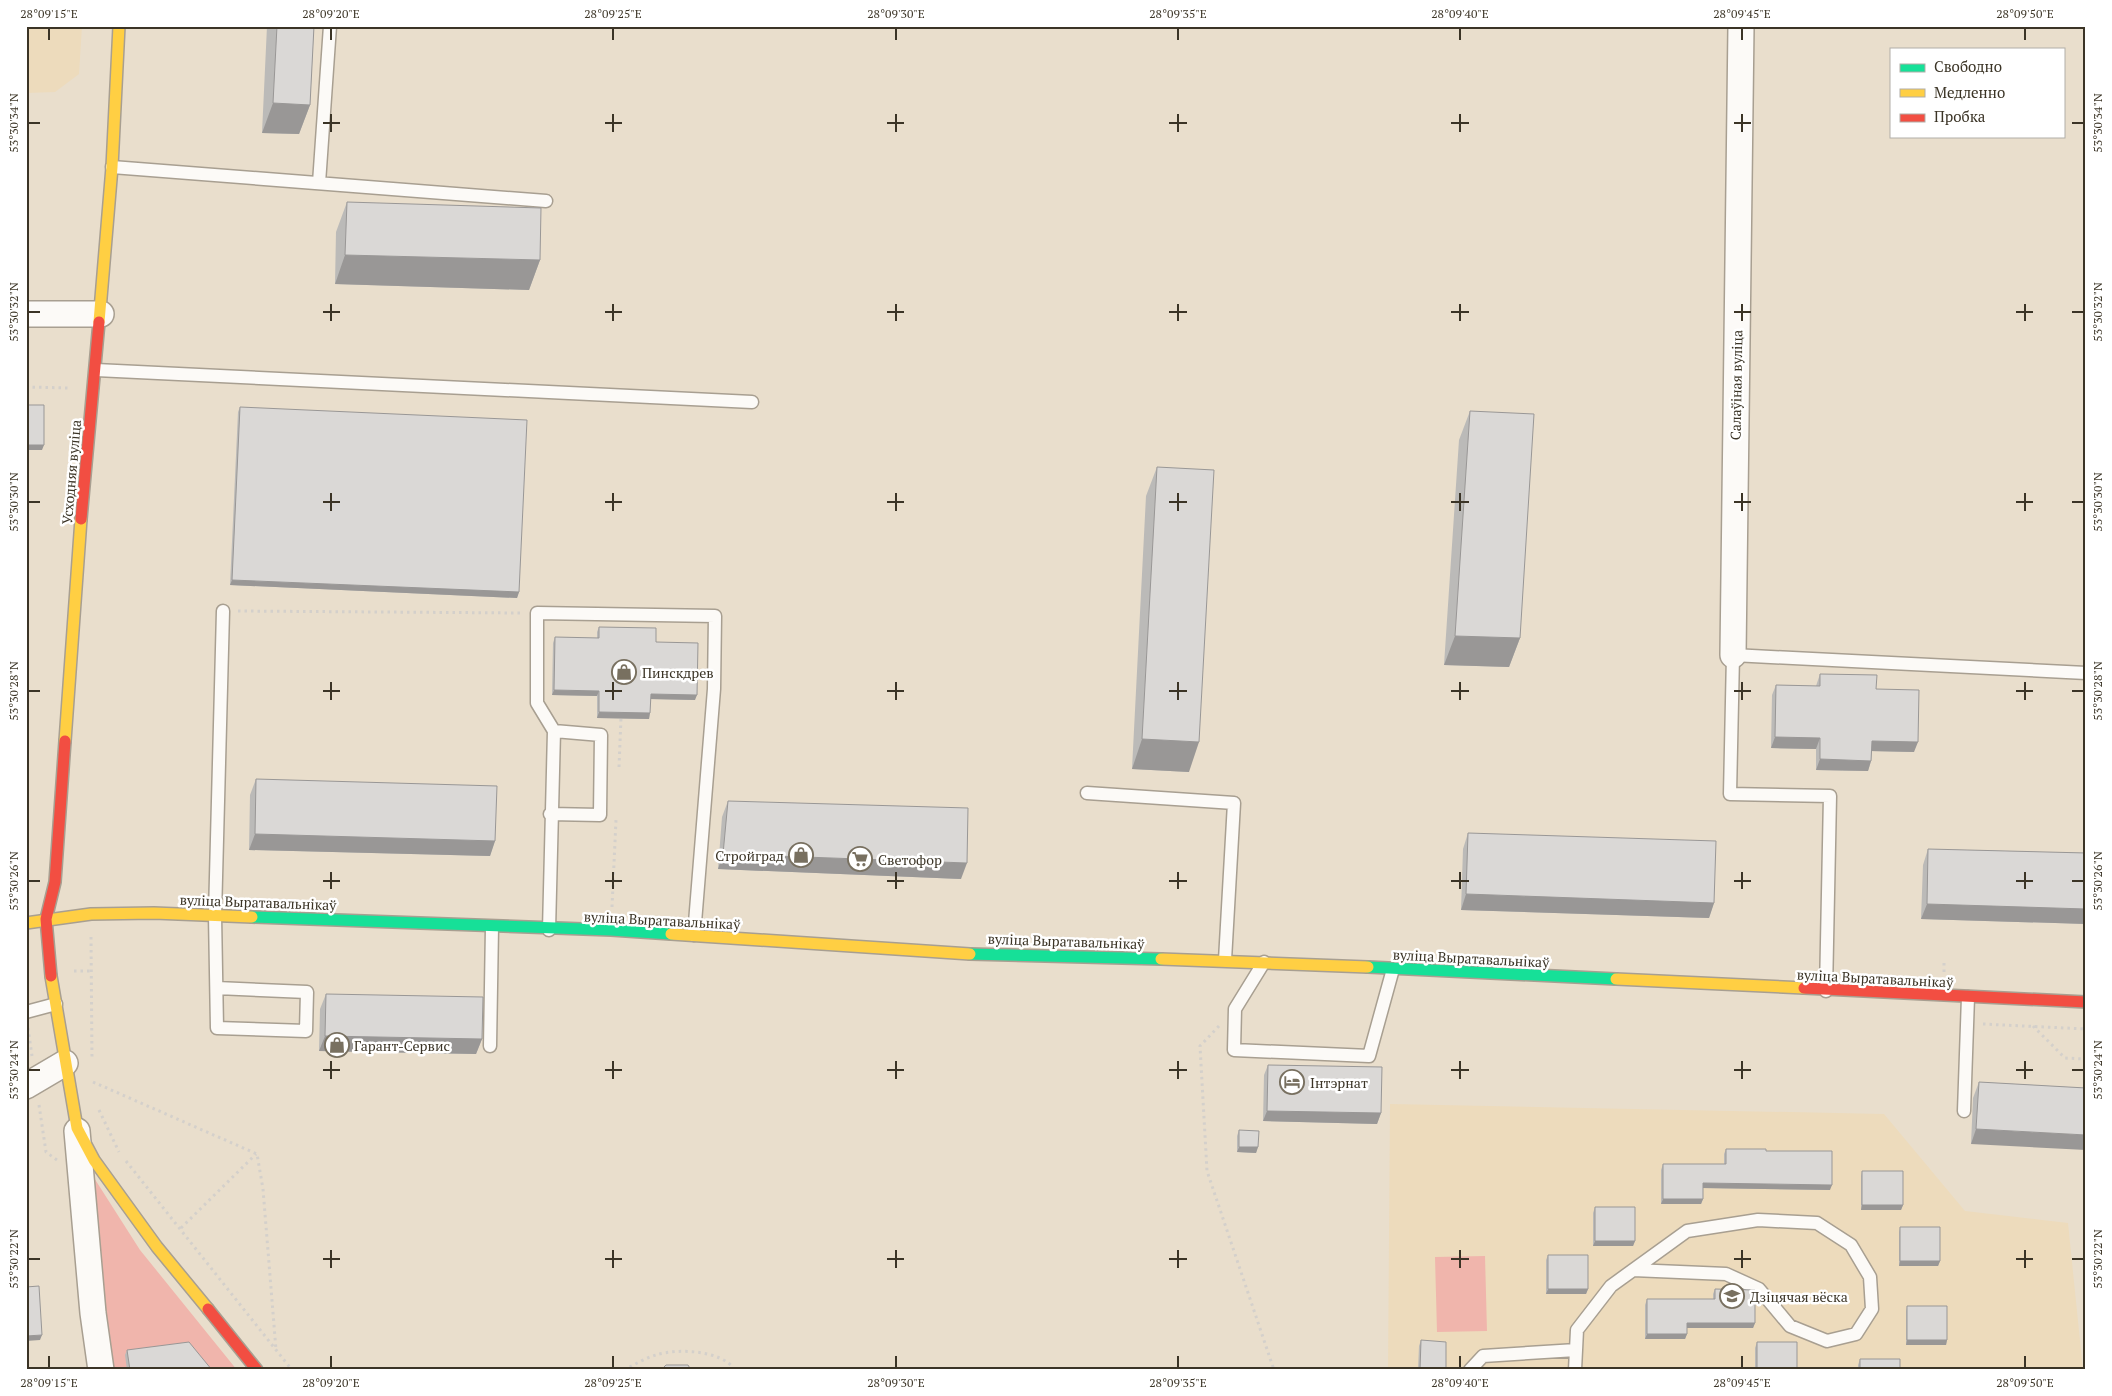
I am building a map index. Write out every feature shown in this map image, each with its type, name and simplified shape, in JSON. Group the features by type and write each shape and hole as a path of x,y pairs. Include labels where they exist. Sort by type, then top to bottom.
{"street":[{"name":"Усходняя вуліца","path":"46,920 55,882 74,605 101,314 112,167 119,26"},
{"name":"Салаўіная вуліца","path":"1733,655 1741,26"},
{"path":"26,314 101,314"},
{"name":"вуліца Выратавальнікаў","path":"26,923 91,914 154,913 548,930 611,930 936,952 1225,960 1826,991 2086,1002"},
{"path":"46,920 64,1063 77,1128 93,1313 101,1370"},
{"path":"26,1086 64,1063"},
{"path":"77,1128 94,1160 157,1247 257,1370"}],"lane":[{"path":"319,183 330,26"},
{"path":"112,167 546,200"},
{"path":"96,370 752,402"},
{"path":"217,988 307,992 306,1031 216,1028 215,915 223,611"},
{"path":"548,930 554,731 537,703 537,613 715,616 714,689 694,936"},
{"path":"1826,991 1830,796 1730,794 1733,655 2086,673"},
{"path":"550,814 600,816 601,735 554,731"},
{"path":"1087,793 1234,803 1225,960"},
{"path":"490,1046 492,927"},
{"path":"1264,962 1234,1009 1234,1050 1369,1056 1393,968"},
{"path":"1964,1111 1968,997"},
{"path":"26,1012 56,1004"},
{"path":"1575,1370 1577,1330 1611,1286 1633,1270 1687,1231 1758,1220 1816,1223 1851,1245 1870,1277 1872,1309 1856,1334 1827,1341 1790,1326 1759,1289 1726,1274 1633,1270"},
{"path":"1470,1370 1484,1356 1576,1350"}],"path":[{"path":"26,387 71,388"},
{"path":"223,611 537,613"},
{"path":"619,776 621,718"},
{"path":"611,930 617,814"},
{"path":"91,914 92,1063"},
{"path":"1234,1009 1200,1046 1207,1171 1274,1370"},
{"path":"2032,1026 2065,1058 2086,1058"},
{"path":"92,1072 93,1091"},
{"path":"92,1082 257,1154"},
{"path":"98,1109 120,1153"},
{"path":"181,1228 257,1154"},
{"path":"257,1154 263,1189 276,1350"},
{"path":"126,1160 292,1370"},
{"path":"624,1370 656,1354 699,1351 731,1363 735,1370"}],"shaded area":[{"path":"26,26 82,26 79,74 55,92 26,93"},
{"name":"Дзіцячая вёска","path":"1390,1104 1884,1114 1965,1211 2068,1223 2083,1370 1388,1370"},
{"path":"82,1159 140,1250 237,1370 105,1370"},
{"path":"1485,1256 1487,1331 1437,1332 1435,1257"}],"building":[{"path":"277,26 314,26 310,105 273,103"},
{"path":"347,202 541,208 540,260 345,255"},
{"path":"26,405 44,405 44,445 26,445"},
{"path":"240,407 527,420 519,592 232,580"},
{"path":"1470,411 1534,414 1520,638 1455,636"},
{"path":"1157,467 1214,470 1199,742 1142,739"},
{"name":"Пинскдрев","path":"599,627 656,628 656,642 698,643 697,695 651,694 650,713 599,712 599,691 554,690 555,637 599,638"},
{"path":"1820,674 1877,675 1876,689 1919,690 1918,742 1872,741 1871,761 1820,759 1820,738 1775,737 1776,685 1820,686"},
{"path":"256,779 497,786 495,841 255,834"},
{"path":"728,801 968,808 967,863 723,854"},
{"path":"1468,833 1716,841 1714,903 1466,894"},
{"path":"1928,849 2086,853 2086,909 1927,904"},
{"path":"326,994 483,997 482,1039 325,1036"},
{"path":"1268,1065 1382,1067 1381,1113 1267,1111"},
{"path":"1979,1082 2086,1088 2086,1135 1976,1129"},
{"path":"1239,1130 1259,1131 1258,1147 1239,1147"},
{"path":"1726,1149 1832,1151 1832,1185 1703,1183 1703,1199 1663,1199 1663,1164 1726,1164"},
{"path":"1862,1171 1903,1171 1903,1205 1862,1205"},
{"path":"1595,1207 1635,1207 1635,1241 1595,1241"},
{"path":"1900,1227 1940,1227 1940,1261 1900,1261"},
{"path":"1548,1255 1588,1255 1588,1289 1548,1289"},
{"path":"39,1286 42,1335 26,1336 26,1287"},
{"path":"1715,1289 1755,1290 1755,1323 1687,1323 1687,1334 1647,1334 1647,1299 1715,1299"},
{"path":"1907,1306 1947,1306 1947,1340 1907,1340"},
{"path":"1421,1340 1446,1342 1446,1370 1420,1370"},
{"path":"189,1342 212,1370 130,1370 127,1350"},
{"path":"1757,1342 1797,1342 1797,1370 1757,1370"},
{"path":"1860,1359 1900,1359 1900,1370 1860,1370"},
{"path":"666,1365 688,1365 691,1370 661,1370"}],"traffic: fast":[{"path":"252,917 611,930 671,934"},
{"path":"970,954 1161,959"},
{"path":"1368,967 1616,979"}],"traffic: slow":[{"path":"99,322 112,167 119,26"},
{"path":"65,741 81,519"},
{"path":"26,923 91,914 154,913 252,917"},
{"path":"671,934 970,954"},
{"path":"1161,959 1368,967"},
{"path":"51,976 77,1128 94,1160 157,1247 208,1309"},
{"path":"1616,979 1804,988"}],"traffic: jam":[{"path":"81,519 99,322"},
{"path":"51,976 46,919 55,882 65,741"},
{"path":"1804,988 2086,1002"},
{"path":"208,1309 257,1370"}],"place":[{"name":"Пинскдрев","path":"624,672"},
{"name":"Стройград","path":"801,855"},
{"name":"Светофор","path":"860,859"},
{"name":"Гарант-Сервис","path":"337,1045"},
{"name":"Інтэрнат","path":"1292,1082"},
{"name":"Дзіцячая вёска","path":"1732,1296"}]}
